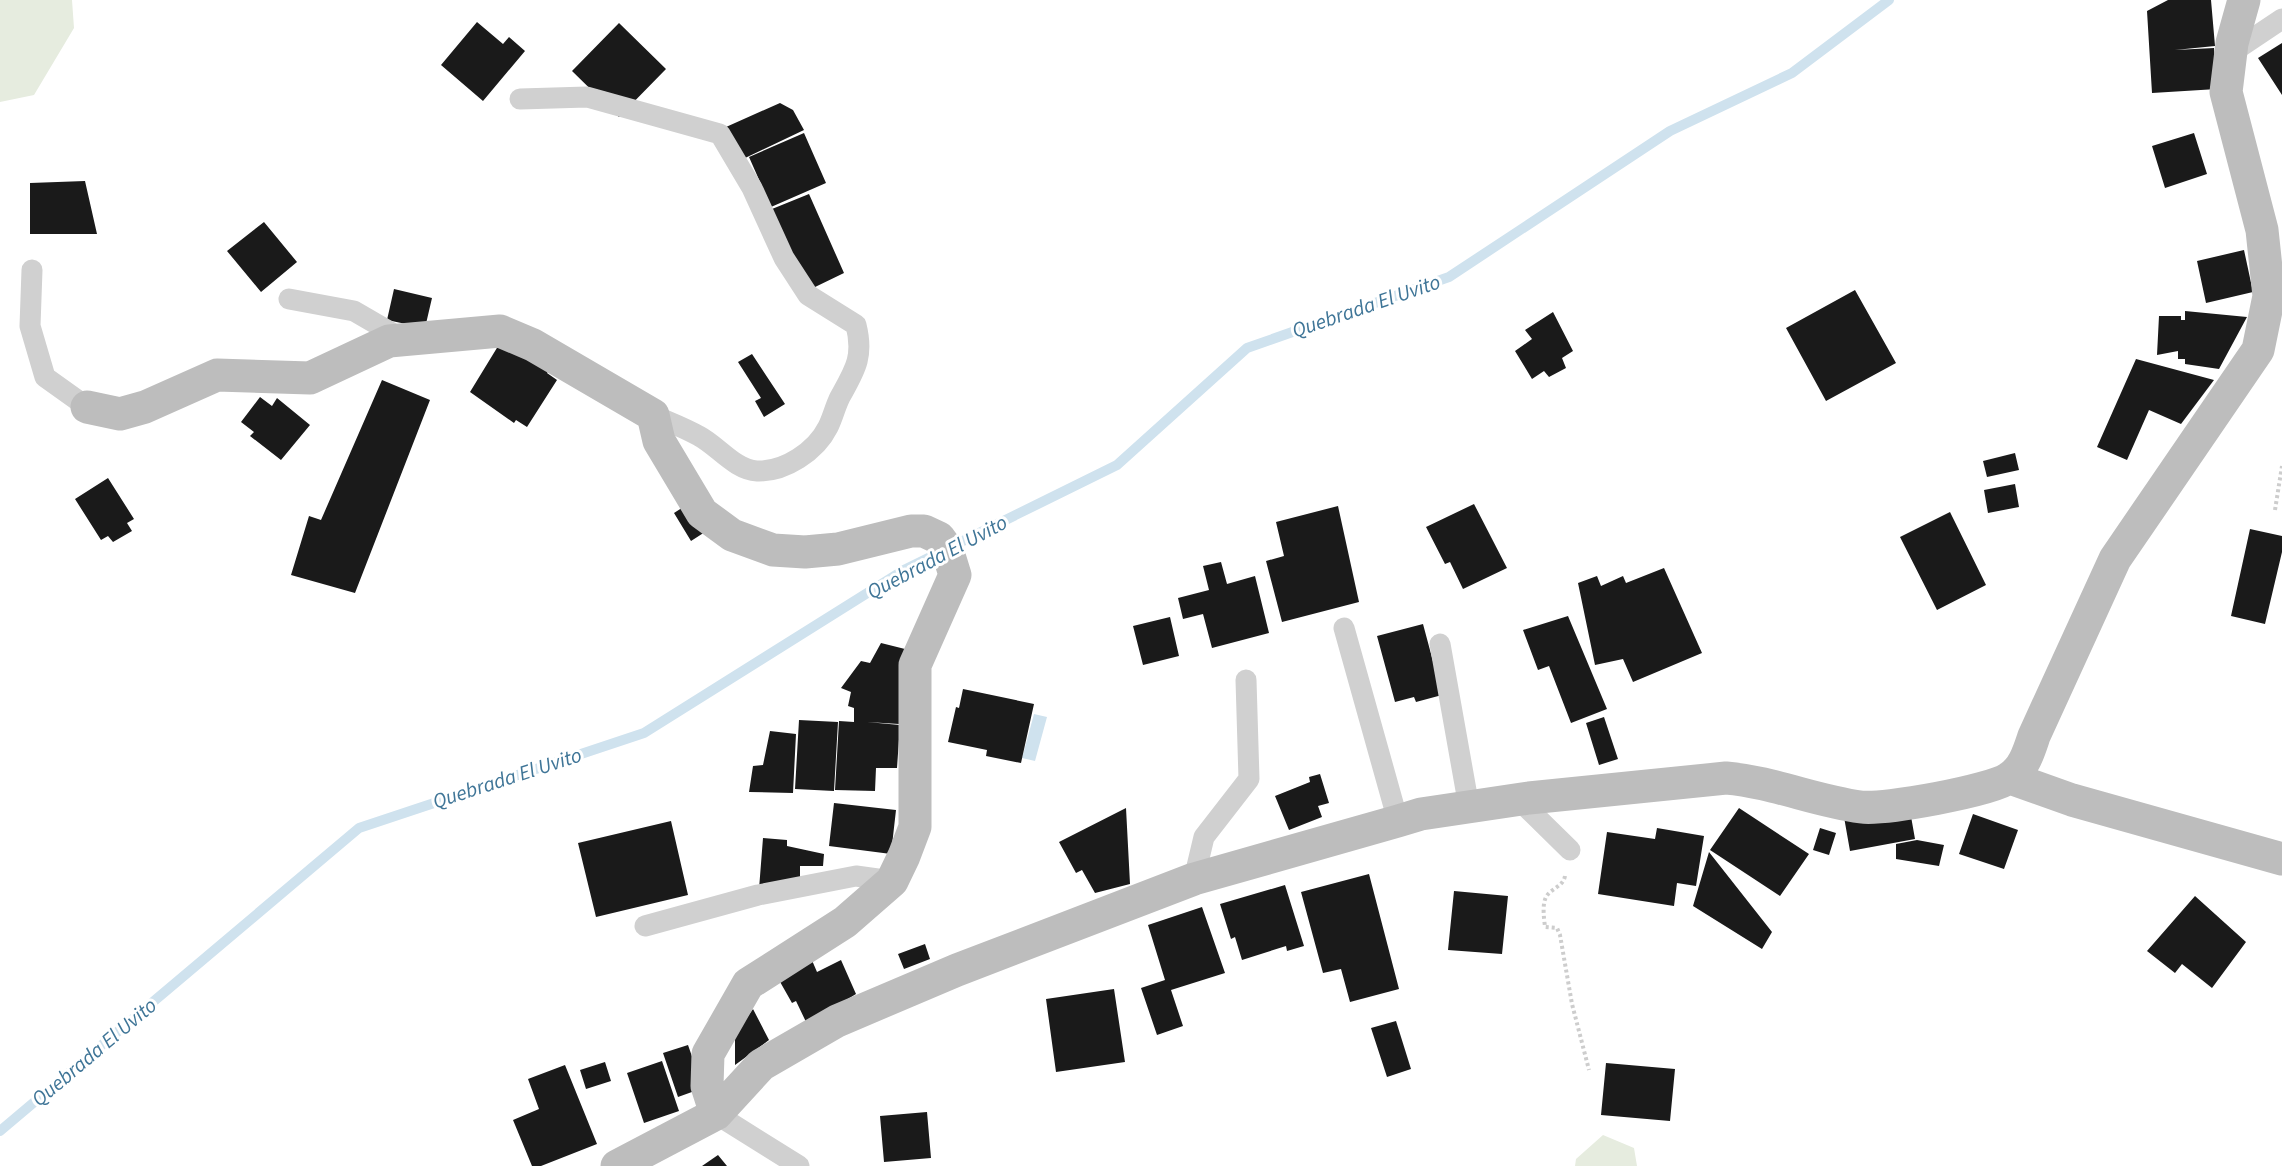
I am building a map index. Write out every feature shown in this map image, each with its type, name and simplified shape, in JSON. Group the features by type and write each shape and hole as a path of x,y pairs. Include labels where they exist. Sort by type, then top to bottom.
{"street":[{"path":"616,1166 716,1114 760,1065 837,1021 957,970 1194,879 1398,821 1519,800 1726,778 1758,781 1822,800 1864,807 1902,803 1990,786 2010,778 2026,759 2048,705 2115,559 2258,350 2269,296 2260,225 2226,92 2231,52 2244,0"},
{"path":"87,407 120,414 145,408 217,375 310,378 336,363 389,341 500,331 533,345 653,416 659,441 702,513 732,535 773,550 805,552 838,549 911,531 924,531 939,538 947,549 955,575 915,665 915,827 892,880 845,922 748,984 708,1054 707,1086 716,1114"},
{"path":"2010,778 2072,800 2282,859"}],"lane":[{"path":"2231,52 2282,19"},
{"path":"520,99 587,97 720,134 752,188 784,258 808,295 856,325 861,344 854,375 840,398 827,428 810,450 788,464 757,471 739,465 700,437 653,416"},
{"path":"32,270 30,326 45,377 87,407"},
{"path":"289,299 354,311 405,340"},
{"path":"1344,628 1398,821"},
{"path":"1440,644 1469,807"},
{"path":"1194,879 1204,837 1249,779 1246,680"},
{"path":"1519,800 1570,850"},
{"path":"645,926 758,896 856,876 892,880"},
{"path":"716,1114 799,1166"}],"path":[{"path":"2275,510 2282,466"},
{"path":"1544,903 1545,927 1557,928 1560,934 1572,1004 1589,1070"}],"shaded area":[{"path":"0,0 72,0 74,28 34,95 0,102"},
{"path":"1603,1135 1634,1148 1637,1166 1575,1166 1576,1159"}],"water":[{"path":"1034,714 1047,717 1035,761 1022,758"}],"building":[{"path":"2168,0 2211,0 2215,46 2175,50 2214,48 2217,89 2152,93 2147,11"},
{"path":"477,22 503,44 509,37 525,51 483,101 441,65"},
{"path":"619,23 666,69 619,117 572,71"},
{"path":"2282,43 2282,95 2258,58"},
{"path":"780,103 793,110 804,130 743,159 726,127"},
{"path":"804,133 826,183 771,207 749,157"},
{"path":"2194,133 2207,174 2165,188 2152,146"},
{"path":"85,181 97,234 30,234 30,183"},
{"path":"809,194 844,273 813,288 794,260 772,209"},
{"path":"264,222 297,262 261,292 227,251"},
{"path":"2244,250 2253,292 2206,303 2197,261"},
{"path":"394,289 432,298 425,328 387,320"},
{"path":"1855,290 1896,363 1826,401 1786,328"},
{"path":"2185,311 2247,317 2219,369 2185,364 2185,359 2178,359 2178,351 2157,355 2159,316 2181,316 2181,320 2185,320"},
{"path":"1553,312 1573,351 1562,358 1566,368 1549,377 1544,371 1532,379 1515,351 1532,339 1525,330"},
{"path":"503,338 550,368 547,373 557,380 527,427 516,420 514,423 470,392"},
{"path":"752,354 785,404 764,417 755,401 761,398 738,362"},
{"path":"2136,359 2214,380 2181,424 2149,410 2127,460 2097,447"},
{"path":"382,380 430,400 355,593 291,575 309,516 321,520"},
{"path":"260,397 272,406 277,398 310,425 281,460 250,436 254,432 241,422"},
{"path":"2015,453 2019,470 1987,477 1983,461"},
{"path":"108,478 134,519 127,523 132,531 113,542 108,536 101,540 75,499"},
{"path":"2015,484 2019,507 1988,513 1984,490"},
{"path":"688,504 705,532 691,541 674,513"},
{"path":"1474,504 1507,568 1463,589 1450,562 1445,564 1426,527"},
{"path":"1338,506 1359,602 1282,622 1266,561 1284,556 1276,522"},
{"path":"1950,512 1986,585 1937,610 1900,537"},
{"path":"2250,529 2282,536 2282,552 2265,624 2231,616"},
{"path":"1221,562 1227,584 1255,576 1269,633 1212,648 1203,614 1183,619 1178,598 1209,590 1203,566"},
{"path":"1664,568 1702,653 1633,682 1623,659 1595,665 1578,583 1597,576 1601,586 1623,576 1626,583"},
{"path":"1568,616 1607,709 1571,723 1549,666 1538,670 1523,630"},
{"path":"1170,617 1179,656 1143,665 1133,626"},
{"path":"1423,624 1442,695 1416,702 1414,697 1395,702 1377,636"},
{"path":"881,643 909,650 899,724 867,722 900,725 897,768 876,768 875,791 835,790 839,721 854,722 854,708 848,706 851,692 841,688 861,661 870,663"},
{"path":"963,689 1034,704 1021,763 986,756 987,750 948,742 956,707 959,708"},
{"path":"1604,717 1618,759 1599,765 1586,723"},
{"path":"799,720 838,722 834,791 795,789"},
{"path":"770,731 796,734 793,793 749,792 753,766 763,765"},
{"path":"1320,774 1329,803 1318,806 1322,817 1289,830 1275,796 1310,782 1309,777"},
{"path":"834,803 896,810 891,854 829,846"},
{"path":"1909,805 1915,839 1850,851 1844,817"},
{"path":"1126,808 1130,884 1095,893 1082,870 1076,873 1059,842"},
{"path":"1739,808 1809,854 1780,896 1710,850"},
{"path":"1973,814 2018,830 2004,869 1959,854"},
{"path":"671,821 688,895 596,917 578,843"},
{"path":"1657,828 1704,836 1696,886 1677,883 1674,906 1598,894 1607,832 1655,839"},
{"path":"1820,828 1836,833 1829,855 1813,850"},
{"path":"763,838 787,840 787,846 824,854 823,866 800,866 800,886 759,889"},
{"path":"1917,840 1944,845 1939,866 1896,859 1896,844"},
{"path":"1709,852 1772,932 1762,949 1693,906"},
{"path":"1369,874 1399,989 1350,1002 1341,969 1323,973 1301,892"},
{"path":"1285,885 1304,946 1287,951 1286,946 1242,960 1235,937 1231,939 1220,904"},
{"path":"1454,891 1508,896 1502,954 1448,950"},
{"path":"2195,896 2246,942 2212,988 2182,964 2175,973 2147,951"},
{"path":"1202,907 1225,973 1171,990 1183,1026 1157,1035 1141,988 1165,980 1148,925"},
{"path":"925,944 930,959 904,969 898,954"},
{"path":"811,958 817,972 841,960 856,994 807,1024 796,1001 792,1003 779,980"},
{"path":"1114,989 1125,1062 1056,1072 1046,999"},
{"path":"753,1009 769,1040 735,1065 735,1034"},
{"path":"1396,1021 1411,1069 1387,1077 1371,1028"},
{"path":"688,1045 703,1088 678,1097 663,1053"},
{"path":"662,1061 679,1111 644,1123 627,1073"},
{"path":"605,1062 611,1081 586,1089 580,1070"},
{"path":"1606,1063 1675,1069 1670,1121 1601,1115"},
{"path":"565,1065 597,1144 541,1166 532,1166 513,1120 539,1109 528,1079"},
{"path":"927,1112 931,1158 884,1162 880,1116"},
{"path":"718,1155 727,1166 702,1166"}],"waterway":[{"name":"Quebrada El Uvito","path":"0,1131 359,828 644,733 904,570 1117,465 1247,348 1449,277 1670,131 1792,73 1889,0"}]}
